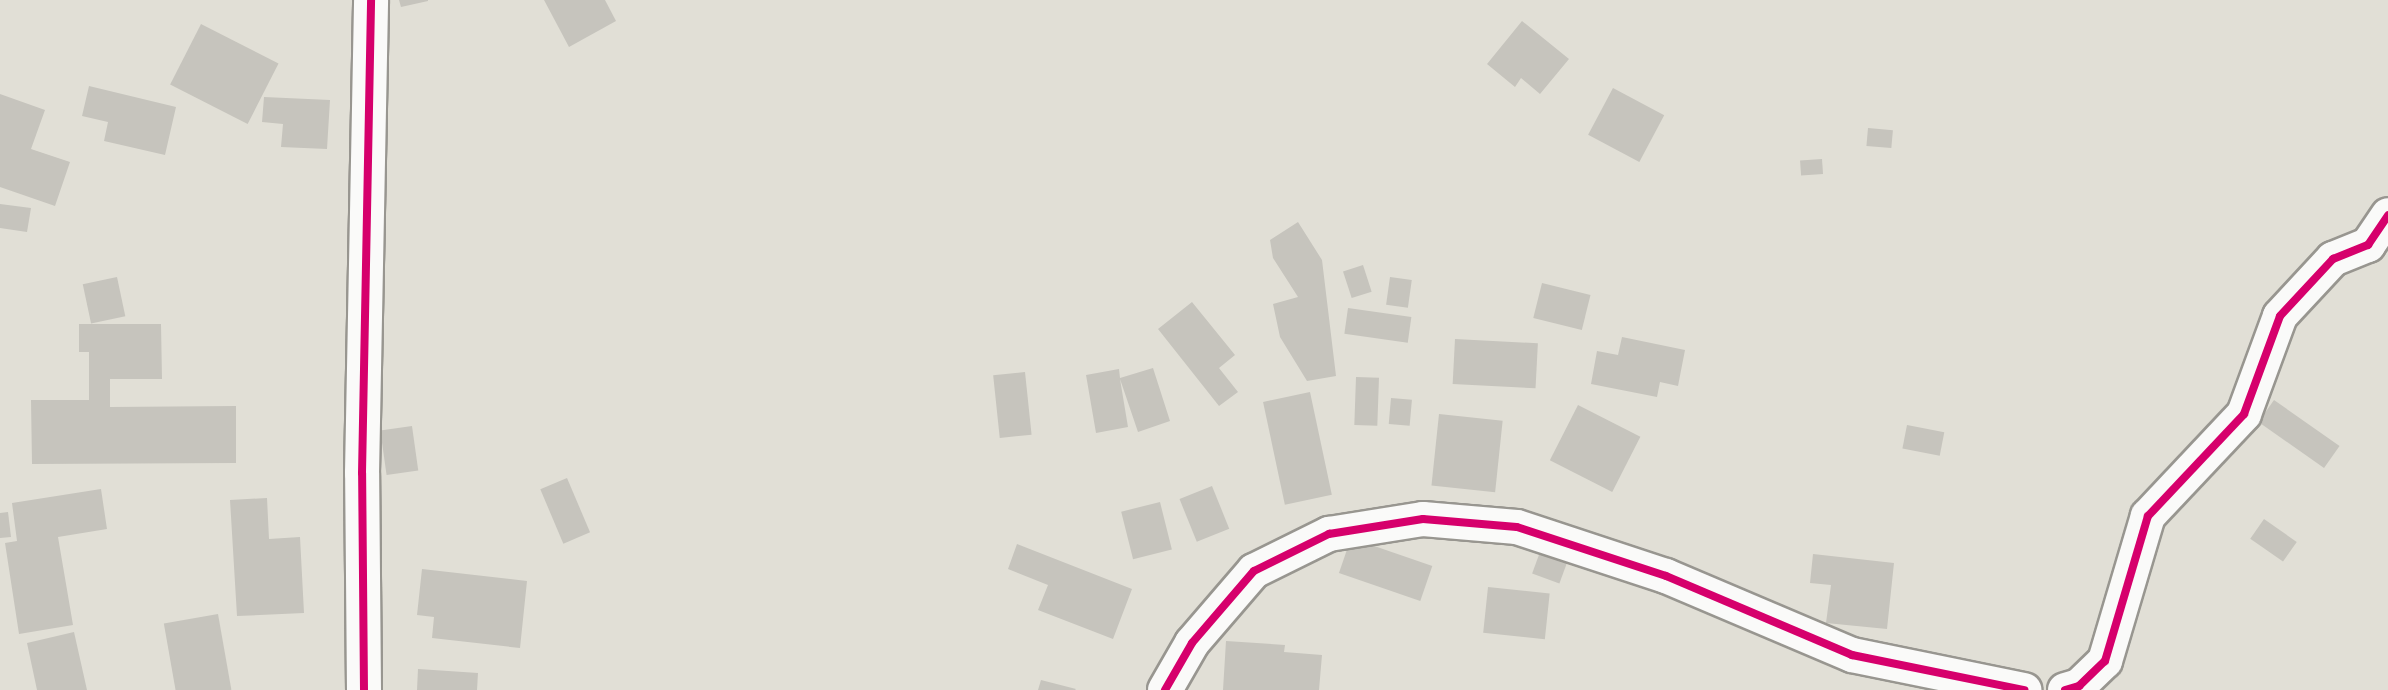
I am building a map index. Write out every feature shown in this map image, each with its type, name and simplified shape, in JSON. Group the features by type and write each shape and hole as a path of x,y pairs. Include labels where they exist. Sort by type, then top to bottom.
{"street":[{"path":"364,690 362,473 371,0"},
{"path":"2065,690 2079,686 2105,661 2148,516 2244,414 2280,316 2333,259 2368,245 2388,215"},
{"path":"1165,690 1192,643 1254,571 1329,534 1423,519 1517,527 1666,576 1852,655 2024,690"}],"building":[{"path":"399,0 428,0 428,1 401,7"},
{"path":"544,0 605,0 616,21 569,47"},
{"path":"1522,21 1569,59 1540,94 1521,78 1515,87 1487,64"},
{"path":"201,24 279,63 248,124 170,85"},
{"path":"89,86 176,107 165,155 104,141 108,122 82,116"},
{"path":"1613,88 1664,115 1639,162 1588,135"},
{"path":"0,94 45,110 31,149 70,162 55,206 0,187"},
{"path":"264,97 330,100 327,149 281,147 283,124 262,122"},
{"path":"1868,128 1893,130 1891,148 1866,146"},
{"path":"1822,159 1823,174 1801,175 1800,161"},
{"path":"0,204 31,208 27,232 0,228"},
{"path":"1298,222 1322,260 1336,376 1307,381 1280,337 1273,304 1298,297 1273,258 1270,240"},
{"path":"1363,265 1372,292 1352,298 1343,271"},
{"path":"117,277 125,316 91,323 83,284"},
{"path":"1390,277 1412,280 1408,308 1386,305"},
{"path":"1542,283 1591,295 1582,330 1533,318"},
{"path":"1192,302 1235,355 1219,368 1238,392 1219,406 1158,329"},
{"path":"1348,308 1411,317 1408,343 1344,334"},
{"path":"79,324 161,324 162,379 110,379 110,407 236,406 236,463 32,464 31,400 89,400 89,352 79,352"},
{"path":"1622,337 1685,350 1678,386 1660,382 1657,397 1591,384 1597,351 1618,355"},
{"path":"1455,339 1538,343 1536,388 1453,384"},
{"path":"1153,368 1170,421 1138,432 1120,379 1128,427 1096,433 1086,375 1119,369 1120,378"},
{"path":"1025,372 1032,435 1000,438 993,375"},
{"path":"1356,377 1379,378 1377,426 1354,425"},
{"path":"1310,392 1332,495 1285,505 1263,402"},
{"path":"1391,398 1412,400 1410,426 1389,424"},
{"path":"2274,400 2340,446 2324,468 2259,422"},
{"path":"1578,405 1640,437 1612,492 1550,460"},
{"path":"1439,414 1503,421 1495,492 1431,486"},
{"path":"1907,425 1944,432 1940,456 1902,449"},
{"path":"412,426 418,471 387,475 380,430"},
{"path":"567,478 590,532 563,544 540,489"},
{"path":"1212,486 1229,529 1197,542 1180,499"},
{"path":"101,489 107,529 58,537 73,625 19,634 5,543 17,541 12,503"},
{"path":"267,498 269,539 300,537 304,613 237,616 230,500"},
{"path":"1160,502 1172,550 1133,559 1121,512"},
{"path":"8,512 11,537 0,538 0,513"},
{"path":"2264,519 2297,542 2283,562 2250,539"},
{"path":"1351,538 1432,566 1420,601 1339,573"},
{"path":"1017,544 1132,589 1113,639 1038,610 1048,585 1008,569"},
{"path":"1540,552 1567,562 1559,584 1532,574"},
{"path":"1813,554 1894,563 1887,629 1826,623 1831,585 1810,583"},
{"path":"422,569 527,581 520,648 432,638 434,617 417,615"},
{"path":"1488,587 1550,593 1545,639 1483,633"},
{"path":"218,614 231,690 176,690 164,624"},
{"path":"74,632 87,690 37,690 27,643"},
{"path":"1226,641 1285,645 1284,652 1322,655 1319,690 1223,690"},
{"path":"418,669 478,673 477,690 417,690"},
{"path":"1041,680 1076,689 1038,690"}],"cycle path":[{"path":"364,690 362,473 371,0"},
{"path":"2065,690 2079,686 2105,661 2148,516 2244,414 2280,316 2333,259 2368,245 2388,215"},
{"path":"1165,690 1192,643 1254,571 1329,534 1423,519 1517,527 1666,576 1852,655 2024,690"}]}
